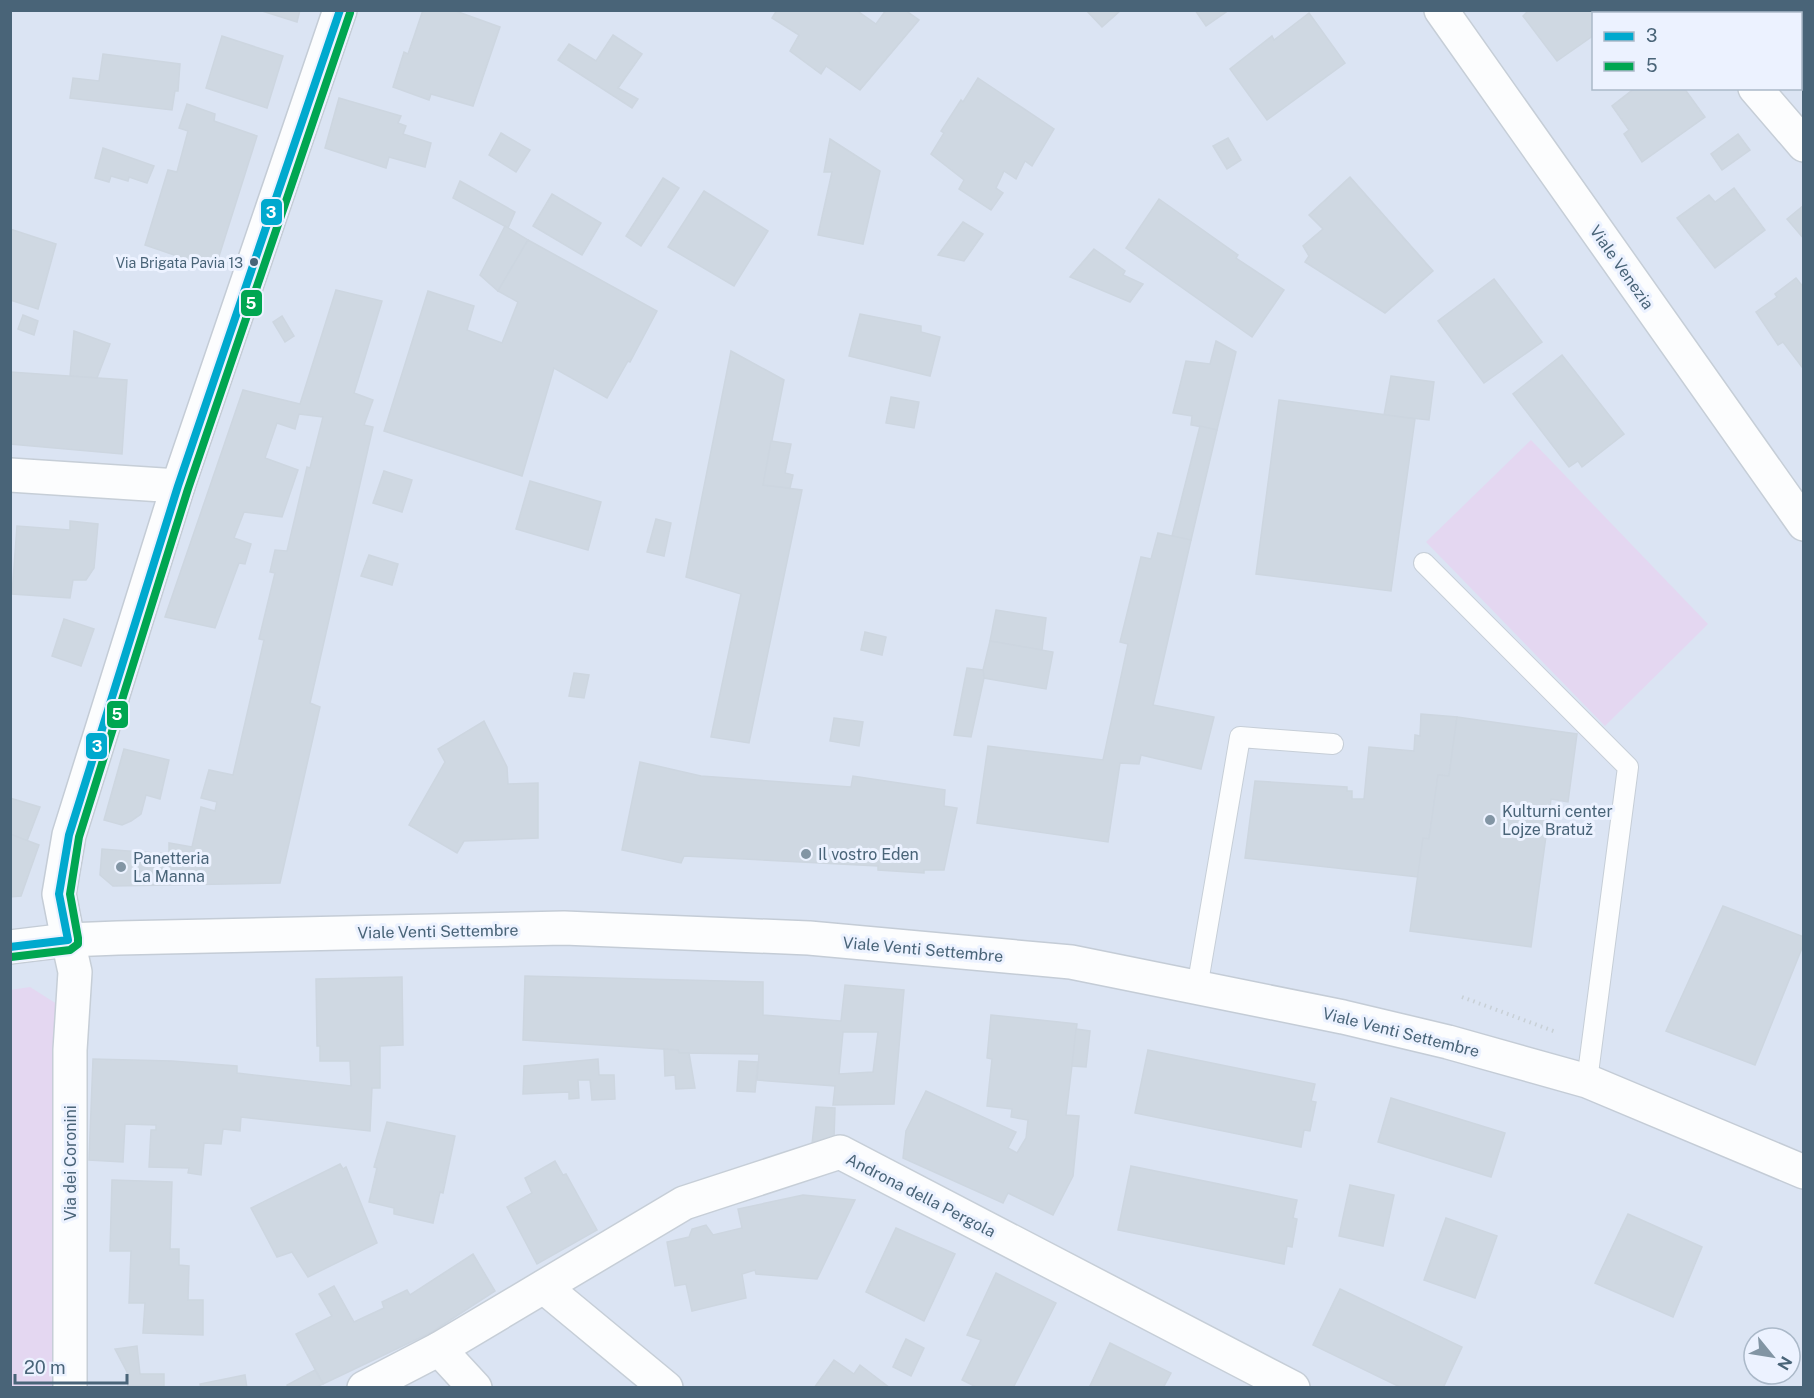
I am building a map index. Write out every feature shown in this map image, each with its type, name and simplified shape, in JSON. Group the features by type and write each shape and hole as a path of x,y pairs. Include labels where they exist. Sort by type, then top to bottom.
{"street":[{"name":"Via dei Coronini","path":"70,1388 70,1050 75,972 59,894 69,835 178,486 340,10"},
{"name":"Viale Venezia","path":"1441,10 1803,524"},
{"path":"1757,90 1803,145"},
{"path":"10,475 178,486"},
{"name":"Viale Venti Settembre","path":"10,947 68,940 564,928 809,938 1071,963 1354,1019 1448,1042 1587,1081 1803,1173"},
{"name":"Androna della Pergola","path":"364,1388 439,1349 684,1203 840,1152 1293,1388"},
{"path":"544,1287 666,1388"},
{"path":"439,1349 475,1388"}],"lane":[{"path":"1424,563 1628,767 1587,1081"},
{"path":"1197,988 1240,736 1334,744"}],"shaded area":[{"path":"11,11 1803,11 1803,1387 11,1387"},
{"path":"1531,440 1708,624 1605,726 1426,542"},
{"path":"30,987 60,1006 58,1387 11,1387 10,990"}],"building":[{"path":"259,10 300,10 297,22"},
{"path":"423,10 453,10 500,27 473,106 431,94 429,100 393,87 404,52 408,54"},
{"path":"777,10 856,10 876,24 886,10 905,10 919,20 860,90 826,66 821,74 790,51 799,35 772,18"},
{"path":"1086,10 1119,10 1120,11 1102,27"},
{"path":"1195,10 1229,10 1206,26"},
{"path":"1529,10 1594,10 1595,12 1592,12 1592,36 1557,61 1523,16"},
{"path":"1741,10 1804,10 1802,12 1742,12"},
{"path":"1309,13 1345,63 1267,120 1230,69 1272,36 1274,40"},
{"path":"613,35 642,54 618,88 638,99 632,108 558,60 569,44 596,61"},
{"path":"222,36 283,56 267,108 206,88"},
{"path":"103,54 180,64 178,91 175,91 172,110 70,98 73,78 99,81"},
{"path":"978,78 1054,129 1032,166 1025,161 1016,179 1004,171 996,188 1003,193 991,210 959,189 964,180 931,154 944,133 941,131"},
{"path":"1632,90 1685,90 1705,117 1642,162 1624,134 1629,130 1612,106"},
{"path":"339,98 401,116 398,123 406,126 403,134 431,143 425,167 389,157 386,168 325,148"},
{"path":"187,104 215,114 214,121 257,136 215,269 145,245 168,170 177,172 188,131 179,128"},
{"path":"501,133 530,150 516,172 489,155"},
{"path":"1738,134 1750,150 1722,170 1711,154"},
{"path":"1228,138 1241,160 1227,169 1213,146"},
{"path":"830,139 880,171 863,244 818,235 832,172 824,172"},
{"path":"103,148 154,166 147,183 129,177 128,181 111,176 109,182 95,178"},
{"path":"1350,177 1433,271 1385,313 1305,262 1309,256 1303,246 1323,229 1309,215"},
{"path":"663,178 679,188 641,246 626,236"},
{"path":"460,181 515,212 508,228 453,198"},
{"path":"1734,188 1765,230 1715,268 1677,218 1709,195 1715,202"},
{"path":"704,191 768,231 734,286 668,247"},
{"path":"552,194 601,223 582,255 533,226"},
{"path":"1159,199 1238,255 1236,258 1284,290 1252,337 1126,248"},
{"path":"1804,205 1804,239 1787,219"},
{"path":"963,222 983,234 964,261 938,255"},
{"path":"505,226 528,240 498,291 480,275"},
{"path":"10,229 56,244 38,309 10,300"},
{"path":"528,240 657,311 630,362 628,361 607,398 554,368 522,476 384,431 428,291 474,306 467,330 502,343 518,302 498,291"},
{"path":"1094,249 1125,271 1123,275 1143,284 1130,302 1070,277"},
{"path":"1796,278 1804,288 1804,366 1802,367 1783,342 1778,345 1756,312 1777,297 1775,294"},
{"path":"1494,279 1542,342 1484,383 1438,321"},
{"path":"336,290 382,301 354,393 373,400 364,425 373,427 310,703 320,707 280,883 113,886 100,875 102,849 169,854 169,843 192,847 201,807 215,811 217,802 201,798 209,770 233,775 264,640 259,639 275,573 270,572 275,550 287,551 307,467 310,468 323,417 299,414 295,429 277,423 265,458 298,470 282,517 244,512 234,538 251,544 245,564 239,563 215,628 165,617 243,390 300,404"},
{"path":"860,314 921,326 921,332 940,337 930,376 849,356"},
{"path":"23,315 38,321 34,335 18,329"},
{"path":"282,316 294,336 285,342 273,322"},
{"path":"74,331 110,344 97,378 70,376"},
{"path":"1216,341 1236,352 1217,430 1191,425 1192,416 1173,413 1186,361 1210,364"},
{"path":"731,351 784,380 763,485 802,490 749,743 711,737 741,594 686,577"},
{"path":"1562,355 1624,434 1582,467 1578,461 1569,467 1513,394"},
{"path":"10,372 127,380 122,454 10,444"},
{"path":"1391,376 1434,382 1429,420 1384,415"},
{"path":"891,397 919,402 914,428 886,423"},
{"path":"1279,400 1415,419 1391,591 1256,574"},
{"path":"1200,426 1217,430 1191,540 1172,536"},
{"path":"771,441 791,444 785,473 793,475 790,488 763,485"},
{"path":"384,471 412,480 402,512 373,503"},
{"path":"530,481 601,502 588,550 516,529"},
{"path":"656,519 671,523 664,556 647,552"},
{"path":"70,521 98,524 94,568 86,580 73,580 70,598 12,594 17,526 70,530"},
{"path":"1158,533 1191,540 1153,705 1214,717 1201,769 1141,755 1139,764 1120,763 1108,842 977,823 988,746 1103,760 1128,644 1120,642 1141,557 1151,559"},
{"path":"369,555 398,564 392,585 361,576"},
{"path":"996,610 1046,618 1042,650 990,641"},
{"path":"64,619 94,629 81,666 52,656"},
{"path":"865,632 886,637 882,655 861,650"},
{"path":"990,641 1053,652 1046,689 984,678 983,670"},
{"path":"967,668 983,670 984,678 971,737 954,735"},
{"path":"574,673 589,675 584,698 569,696"},
{"path":"1421,714 1457,717 1449,776 1438,775 1429,839 1423,838 1418,877 1245,858 1255,781 1347,787 1347,791 1352,791 1352,799 1364,799 1369,747 1414,751 1415,735 1420,736"},
{"name":"Kulturni center Lojze Bratuž","path":"1457,717 1577,734 1568,802 1551,799 1531,947 1410,931 1423,838 1429,839 1438,775 1449,776"},
{"path":"834,718 863,722 859,746 830,741"},
{"path":"484,721 507,767 508,784 538,783 538,838 464,841 457,853 409,825 445,762 438,749"},
{"path":"124,749 169,760 160,799 146,795 141,814 122,825 104,820"},
{"path":"640,762 701,776 851,787 853,776 945,790 944,806 957,808 944,870 924,870 924,873 878,870 878,866 684,856 681,863 622,850"},
{"path":"10,798 40,807 27,841 10,834"},
{"path":"10,834 39,845 21,896 10,897"},
{"path":"1723,906 1804,937 1804,943 1755,1065 1666,1031"},
{"path":"525,976 763,982 763,1015 841,1021 845,985 904,990 894,1104 833,1105 835,1086 757,1080 759,1054 679,1053 678,1050 523,1040","holes":["843,1032 878,1032 873,1072 839,1074"]},
{"path":"402,977 403,1045 380,1046 380,1088 372,1088 370,1131 241,1117 240,1131 223,1129 221,1144 204,1143 201,1175 188,1173 189,1168 149,1167 151,1130 156,1130 156,1125 125,1124 123,1162 89,1160 93,1059 172,1061 237,1066 237,1073 351,1086 350,1061 320,1061 320,1046 317,1046 316,979"},
{"path":"991,1015 1077,1024 1066,1115 1079,1116 1073,1176 1053,1215 1008,1193 1003,1203 903,1158 906,1131 926,1091 1016,1132 1008,1148 1017,1153 1026,1138 1028,1120 1011,1117 1012,1109 987,1106 992,1059 987,1058"},
{"path":"1076,1029 1090,1031 1086,1067 1072,1066"},
{"path":"664,1049 689,1053 695,1088 676,1089 675,1075 665,1076"},
{"path":"1148,1050 1315,1084 1311,1101 1316,1102 1310,1131 1304,1130 1301,1147 1135,1113"},
{"path":"598,1059 599,1075 614,1075 615,1099 592,1100 590,1080 578,1080 579,1098 569,1099 569,1092 523,1094 524,1066"},
{"path":"739,1061 758,1062 755,1092 737,1091"},
{"path":"1391,1098 1505,1133 1491,1177 1378,1142"},
{"path":"816,1107 835,1108 834,1139 812,1144"},
{"path":"387,1122 455,1136 443,1193 440,1192 433,1223 394,1214 394,1208 369,1202 377,1168 374,1167"},
{"path":"555,1161 563,1175 566,1174 597,1230 537,1264 507,1207 532,1193 525,1178"},
{"path":"340,1164 343,1169 346,1167 377,1243 308,1277 292,1252 277,1257 251,1208"},
{"path":"1131,1166 1297,1200 1293,1218 1297,1219 1292,1247 1287,1246 1284,1264 1118,1230"},
{"path":"112,1180 172,1182 170,1249 179,1249 179,1265 189,1266 188,1300 203,1300 203,1335 143,1333 145,1303 129,1303 131,1251 110,1251"},
{"path":"1350,1185 1394,1195 1383,1246 1339,1236"},
{"path":"803,1195 855,1200 817,1279 756,1274 755,1270 742,1274 746,1298 692,1311 686,1284 675,1286 667,1242 689,1237 692,1229 706,1225 713,1235 742,1228 738,1209"},
{"path":"1628,1214 1702,1247 1673,1317 1595,1283"},
{"path":"1446,1218 1497,1236 1475,1298 1424,1280"},
{"path":"896,1228 955,1254 924,1321 866,1292"},
{"path":"473,1254 495,1291 432,1332 323,1384 296,1334 332,1316 319,1294 334,1286 354,1322 384,1308 382,1302 407,1290 410,1295"},
{"path":"996,1273 1056,1303 1013,1388 978,1388 962,1380 981,1340 967,1335"},
{"path":"1340,1289 1462,1347 1443,1388 1402,1388 1313,1345"},
{"path":"906,1339 924,1348 911,1376 893,1367"},
{"path":"1110,1343 1171,1373 1163,1388 1089,1388"},
{"path":"137,1346 140,1374 164,1374 164,1388 128,1388 127,1372 115,1349"},
{"path":"834,1360 854,1374 860,1365 890,1388 814,1388"},
{"path":"315,1370 323,1384 314,1388 288,1388 287,1385"},
{"path":"245,1375 247,1388 201,1388 200,1384"}],"transit line":[{"name":"3","path":"10,947 68,940 59,894 69,835 178,486 340,10"},
{"name":"5","path":"11,957 70,950 78,944 70,894 79,837 188,489 350,13"}],"place":[{"name":"Via Brigata Pavia 13","path":"254,262"},
{"name":"Kulturni center Lojze Bratuž","path":"1490,820"},
{"name":"Il vostro Eden","path":"806,854"},
{"name":"Panetteria La Manna","path":"121,867"}]}
